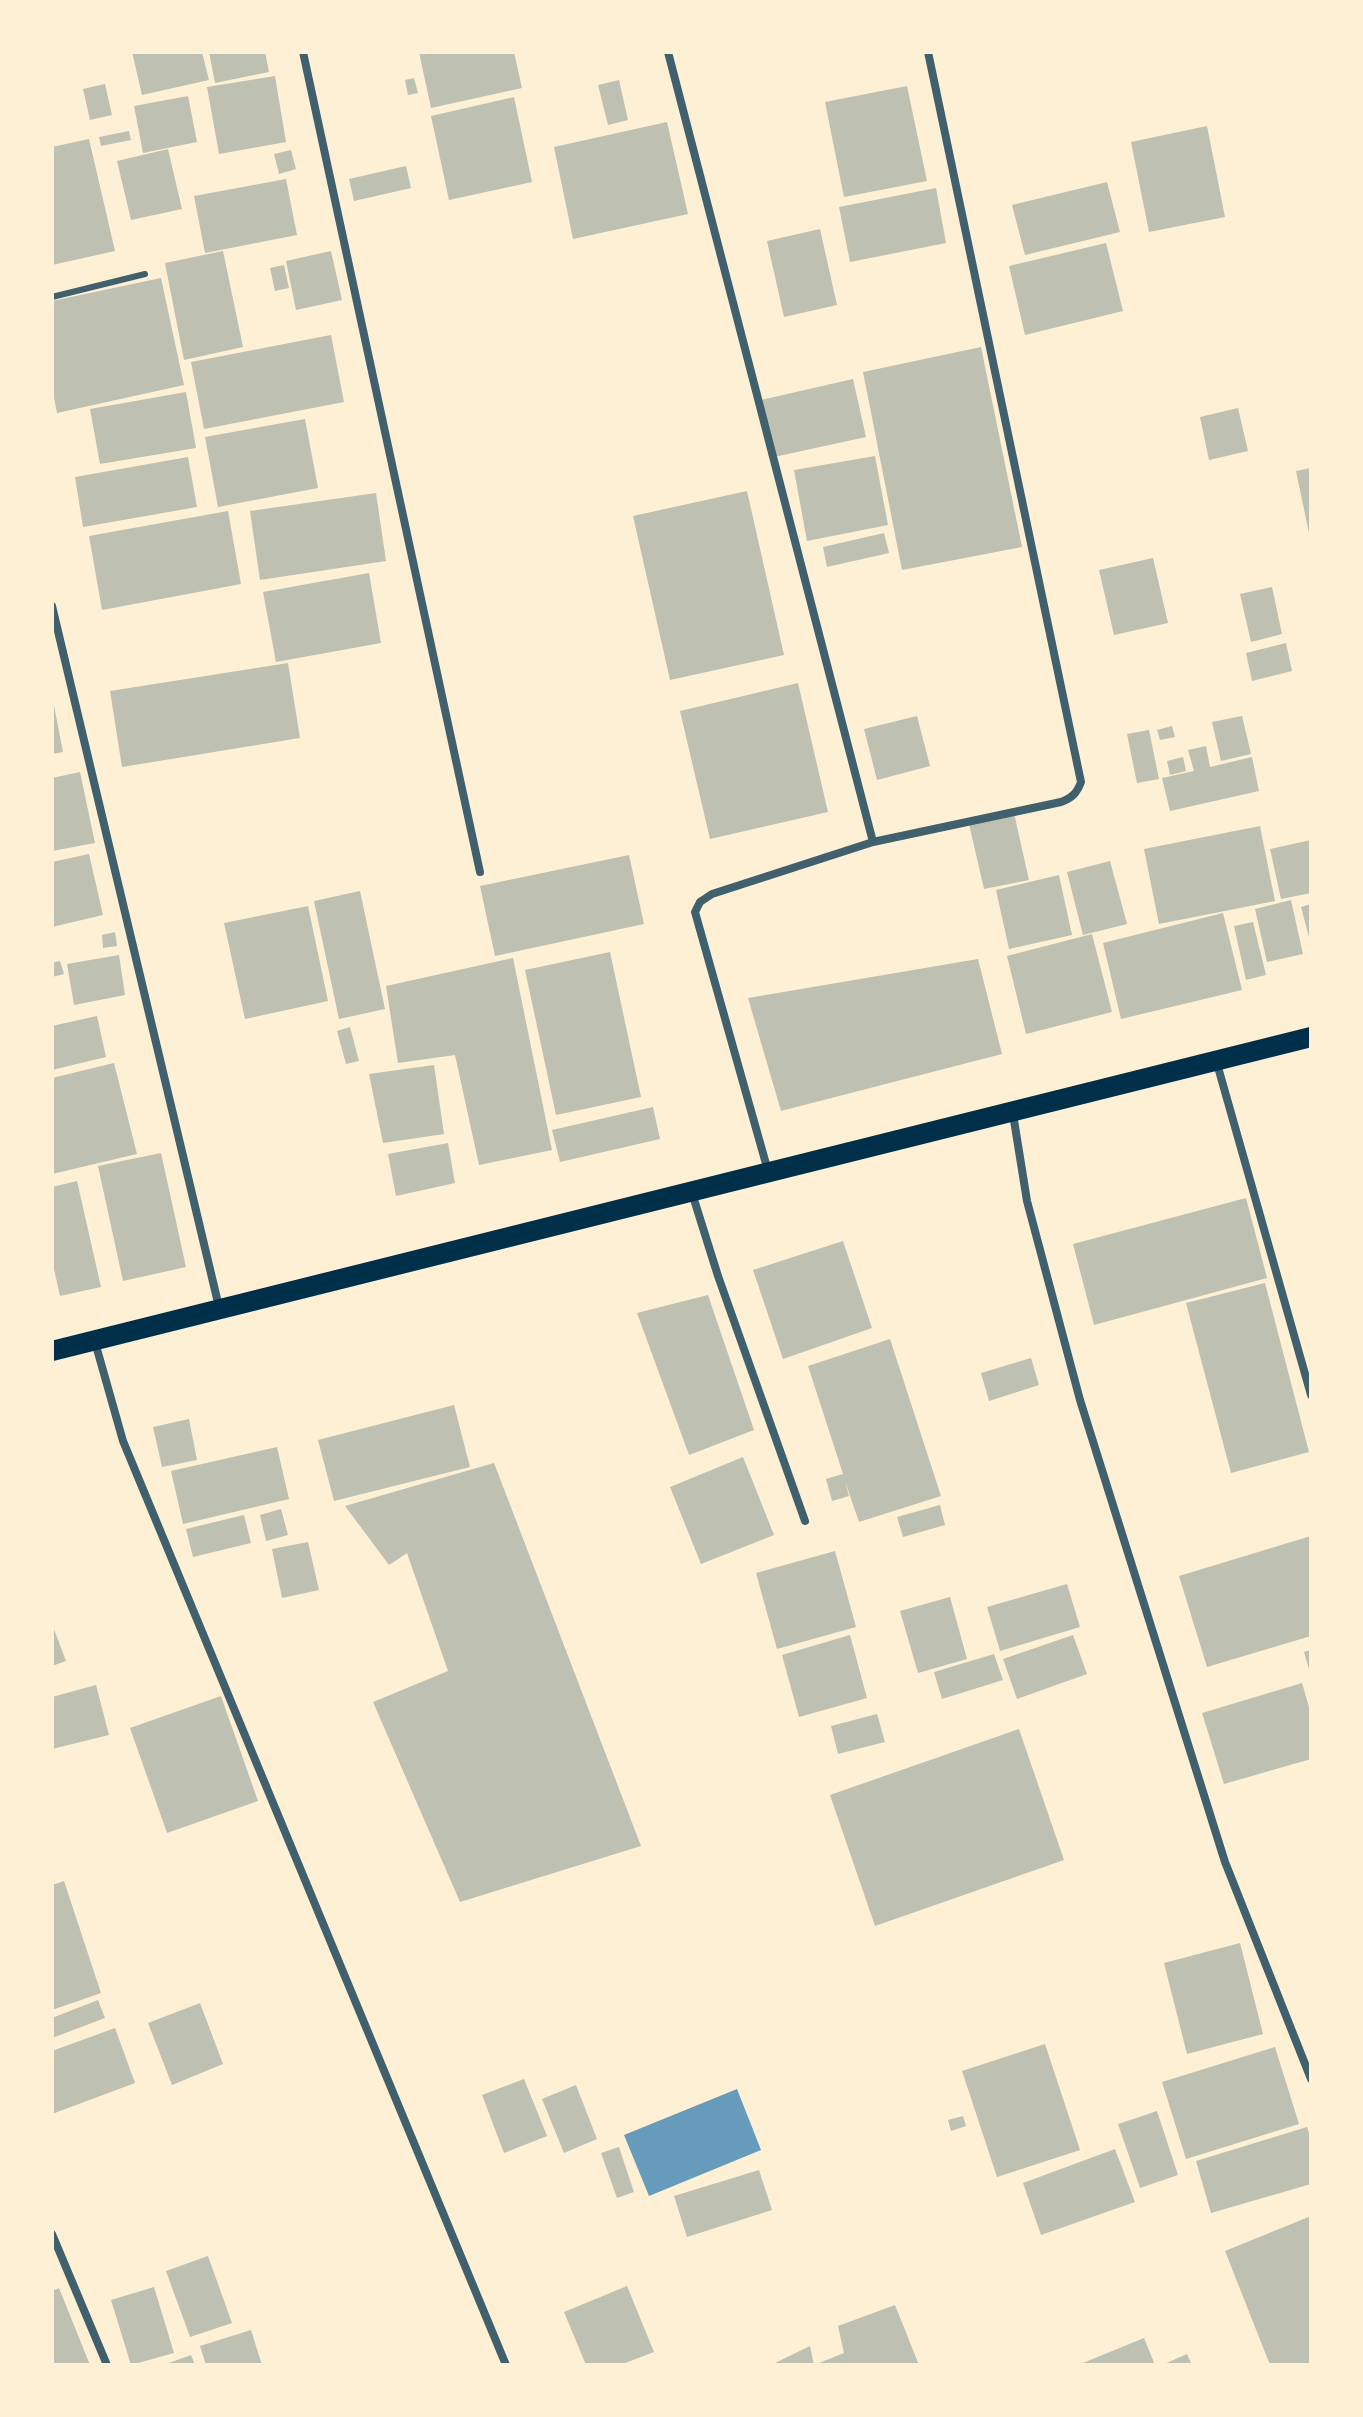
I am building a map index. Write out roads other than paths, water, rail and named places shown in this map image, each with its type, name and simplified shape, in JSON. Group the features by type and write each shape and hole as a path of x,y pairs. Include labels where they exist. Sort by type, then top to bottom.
{"main road":[{"path":"52,1351 1311,1037"}],"street":[{"path":"303,52 480,872"},
{"path":"668,52 873,842"},
{"path":"768,1172 695,912 700,902 712,894 873,842 1071,799 1081,782 928,52"},
{"path":"52,606 219,1308"},
{"path":"1216,1060 1311,1395"},
{"path":"1013,1111 1027,1201 1080,1400 1225,1862 1311,2079"},
{"path":"691,1190 718,1276 805,1521"},
{"path":"94,1340 123,1441 506,2365"},
{"path":"52,2234 107,2365"}],"lane":[{"path":"52,297 145,274"}],"water":[{"path":"737,2089 761,2150 649,2196 624,2135"}]}
